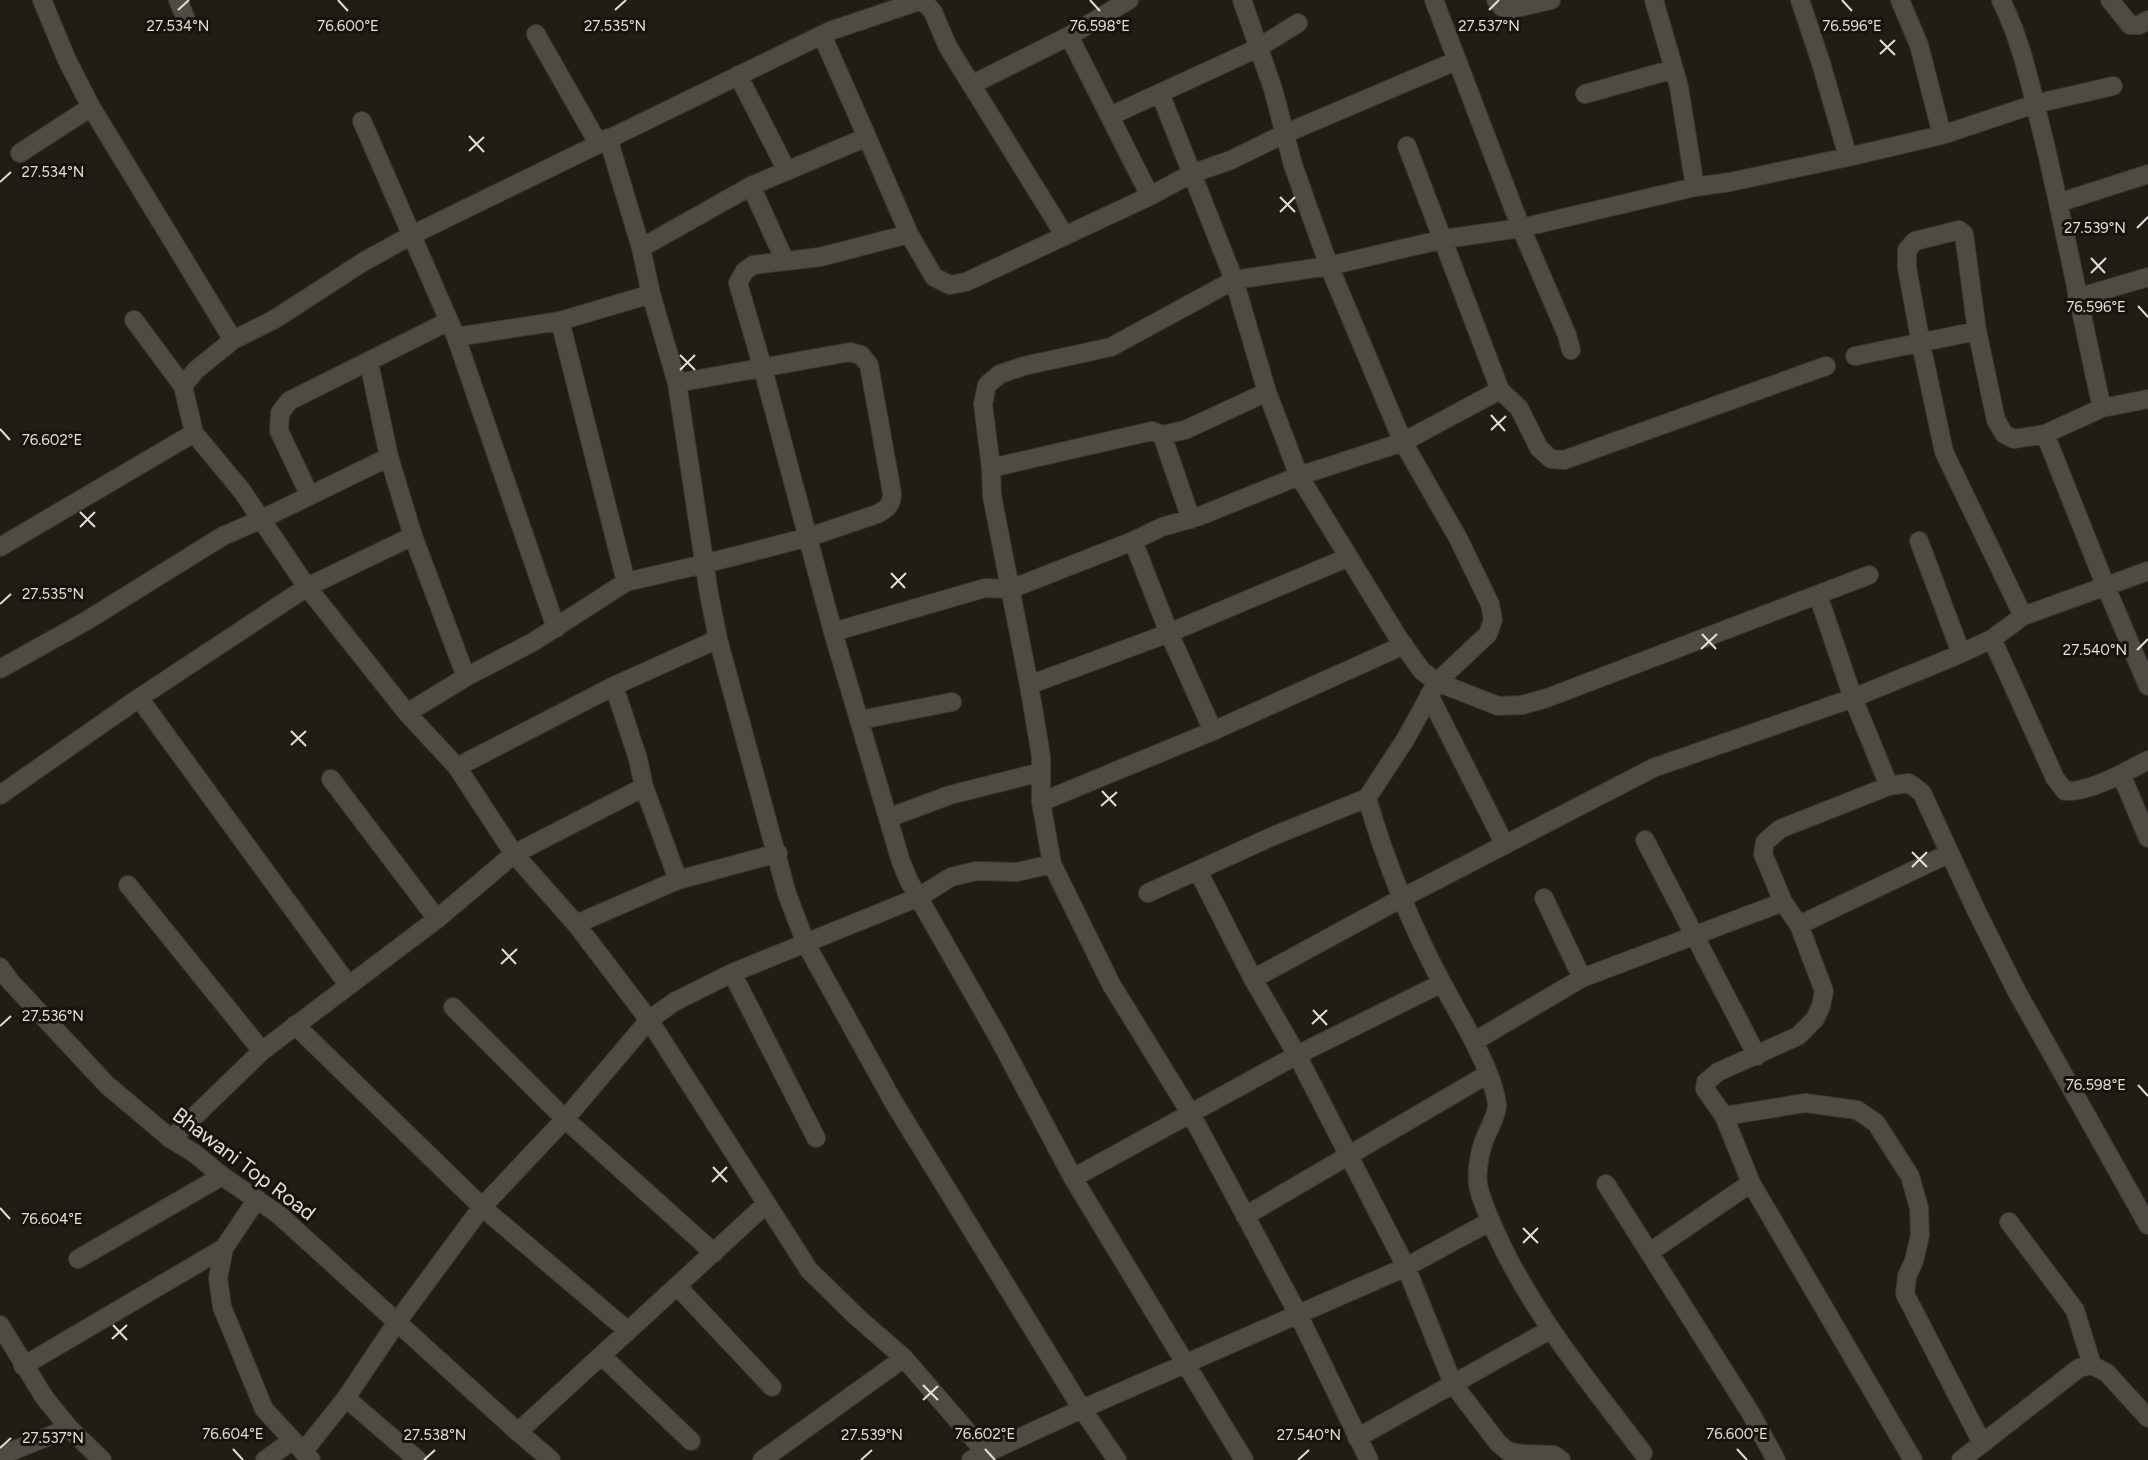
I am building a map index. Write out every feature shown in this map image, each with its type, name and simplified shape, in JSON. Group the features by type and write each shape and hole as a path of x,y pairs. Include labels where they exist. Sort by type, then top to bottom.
{"street":[{"path":"42,0 67,60 91,107 233,340"},
{"path":"178,0 187,22"},
{"path":"970,85 1070,36 1129,0"},
{"path":"1148,893 1271,837 1367,798 1405,740 1433,688 1488,634 1493,620 1490,604 1458,538 1403,442 1329,266 1242,0"},
{"path":"1434,0 1521,228 1567,335 1571,350"},
{"path":"1496,0 1502,7 1512,9 1551,0"},
{"path":"1655,0 1674,69 1695,187"},
{"path":"1800,0 1848,157"},
{"path":"1900,0 1919,45 1942,135"},
{"path":"2001,0 2023,59 2035,104 2102,408"},
{"path":"2110,0 2130,25 2139,25 2148,20"},
{"path":"183,386 196,370 233,340 275,319 363,262 412,235 822,35 919,1 927,4 933,12 948,47 970,85 1065,236"},
{"path":"1110,116 1258,48 1298,24"},
{"path":"537,34 603,141 641,248 651,294 677,383 704,564 718,639 778,853 787,894 806,944 894,1103 1082,1409 1117,1460"},
{"path":"822,35 909,234 934,277 950,285 966,282 1150,196 1191,174 1231,160 1284,134 1456,61"},
{"path":"1070,36 1150,196"},
{"path":"1585,94 1674,69"},
{"path":"738,75 788,171"},
{"path":"1369,1460 1298,1314 1191,1114 1111,984 1052,864 1041,802 1041,756 992,496 983,404 987,386 1000,374 1024,366 1111,347 1234,280 1329,266 1444,239 1521,228 1695,187 1730,182 1848,157 1942,135 2035,104 2113,86"},
{"path":"1160,93 1234,280 1267,392 1299,476 1348,557 1433,688 1505,844"},
{"path":"20,153 91,107"},
{"path":"362,121 452,329 556,628"},
{"path":"641,248 752,186 867,137"},
{"path":"1407,146 1500,390 1519,408 1539,448 1551,459 1564,460 1826,366"},
{"path":"2058,203 2148,174"},
{"path":"752,186 785,261"},
{"path":"2023,616 1944,452 1907,268 1907,250 1916,241 1959,230 1964,234 1977,330 1996,420 2004,434 2014,439 2045,434 2102,408 2148,399"},
{"path":"909,234 820,256 753,265 744,272 738,283 764,369 833,632 901,862 909,881 997,1035 1073,1178 1244,1460"},
{"path":"2077,297 2148,277"},
{"path":"310,496 279,431 280,413 289,401 369,363 452,329 560,321 651,294"},
{"path":"134,320 183,386 194,433 262,519 307,587 407,713 457,767 514,855 576,924 649,1020 765,1205 809,1270 857,1317 904,1358 978,1456 1406,1267 1491,1221"},
{"path":"560,321 626,582"},
{"path":"1855,356 1921,344 1977,330"},
{"path":"407,713 466,677 533,642 626,582 809,537 877,514 892,502 869,365 861,355 850,352 677,383"},
{"path":"369,363 389,457 413,536 466,677"},
{"path":"833,632 985,588 1011,589 1133,541 1162,527 1191,519 1299,476 1403,442 1500,390"},
{"path":"991,468 1152,431 1162,435 1185,430 1267,392"},
{"path":"0,547 194,433"},
{"path":"2045,434 2148,686"},
{"path":"1162,435 1191,519"},
{"path":"0,669 86,621 223,536 389,457"},
{"path":"0,795 307,587 413,536"},
{"path":"1133,541 1169,633 1213,731"},
{"path":"1919,541 1961,653"},
{"path":"1029,685 1169,633 1348,557"},
{"path":"1253,979 1402,898 1653,768 1853,698 1992,639 2023,616 2148,571"},
{"path":"1433,688 1498,706 1522,705 1547,698 1869,575"},
{"path":"1818,595 1853,698 1889,786"},
{"path":"457,767 614,686 718,639"},
{"path":"1992,639 2055,778 2065,792 2076,792 2121,774 2148,760"},
{"path":"1041,802 1213,731 1404,645"},
{"path":"614,686 638,759 644,787 678,880"},
{"path":"140,698 349,986"},
{"path":"860,720 952,702"},
{"path":"888,818 950,795 1041,772"},
{"path":"2121,774 2148,838"},
{"path":"331,779 437,919"},
{"path":"1913,1460 1751,1183 1724,1116 1706,1089 1706,1083 1718,1072 1798,1036 1815,1019 1821,1006 1824,991 1799,925 1783,902 1763,854 1765,842 1780,829 1889,786 1909,783 1922,793 2016,990 2148,1225"},
{"path":"171,1139 262,1051 437,919 514,855 644,787"},
{"path":"1367,798 1383,854 1402,898 1442,983 1475,1041 1488,1074 1497,1105 1484,1139 1478,1186 1491,1221 1518,1278 1551,1329 1643,1454"},
{"path":"1645,840 1757,1056"},
{"path":"576,924 678,880 778,853"},
{"path":"1799,925 1950,853"},
{"path":"265,1460 302,1450 346,1398 397,1322 482,1208 565,1119 649,1020 674,1002 732,974 919,897 951,877 976,871 1017,872 1052,864"},
{"path":"1198,871 1253,979 1297,1055 1406,1267 1453,1384 1498,1443 1509,1452 1522,1455 1554,1455 1561,1460"},
{"path":"128,885 262,1051"},
{"path":"1544,898 1582,978"},
{"path":"1475,1041 1582,978 1783,902"},
{"name":"Bhawani Top Road","path":"0,967 10,981 107,1085 171,1139 278,1214 551,1460"},
{"path":"732,974 816,1137"},
{"path":"1073,1178 1297,1055 1442,983"},
{"path":"453,1007 565,1119 714,1253"},
{"path":"295,1024 482,1208 628,1331"},
{"path":"1245,1216 1488,1074"},
{"path":"1724,1116 1805,1103 1857,1110 1876,1124 1910,1176 1919,1208 1920,1235 1914,1261 1907,1276 1905,1294 1982,1443"},
{"path":"78,1258 222,1176"},
{"path":"1650,1252 1751,1183"},
{"path":"1606,1184 1750,1412 1776,1460"},
{"path":"257,1199 224,1248 218,1278 222,1307 264,1409 302,1450"},
{"path":"518,1432 765,1205"},
{"path":"2009,1222 2075,1310 2092,1365"},
{"path":"23,1366 224,1248"},
{"path":"678,1287 772,1387"},
{"path":"0,1325 23,1366 44,1396 69,1428 102,1460"},
{"path":"1357,1438 1551,1329"},
{"path":"602,1356 691,1441"},
{"path":"762,1460 904,1358"},
{"path":"1961,1460 2079,1368 2092,1365 2107,1373 2148,1418"},
{"path":"346,1398 418,1460"},
{"path":"0,1456 69,1428"}]}
